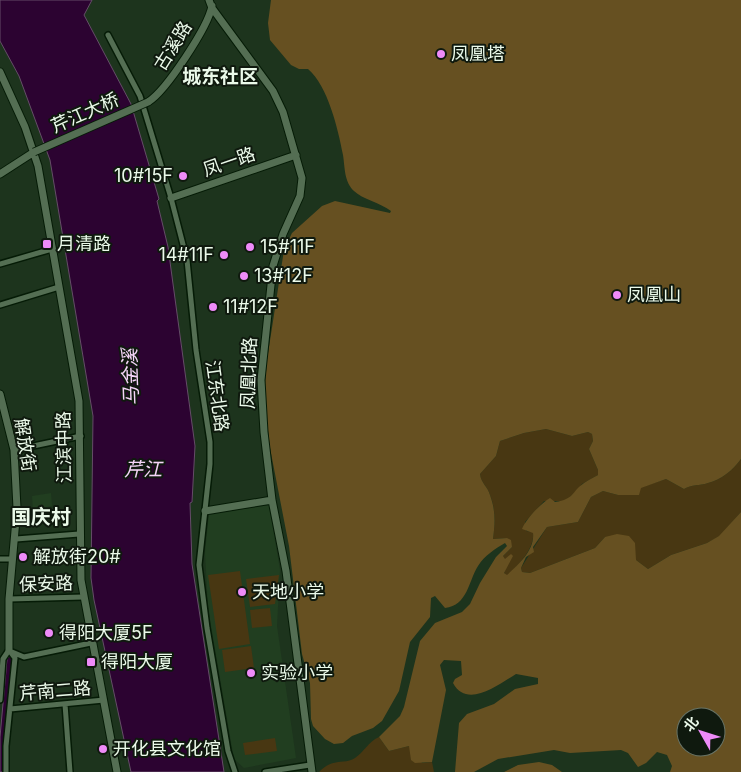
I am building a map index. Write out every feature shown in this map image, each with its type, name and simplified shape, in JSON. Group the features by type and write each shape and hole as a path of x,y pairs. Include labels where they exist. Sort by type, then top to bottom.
{"street":[{"name":"凤凰北路","path":"211,0 212,8 273,91 283,112 296,155 302,187 283,234 273,266 262,358 262,406 272,500 293,619 311,769"},
{"name":"古溪路","path":"148,102 165,85 188,52 212,8"},
{"name":"江东北路","path":"108,35 138,90 171,198 187,260 196,350 210,442 210,464 198,565 227,744 235,772"},
{"name":"江滨中路","path":"0,72 34,152 42,185 79,400 81,436 79,534 83,597 117,772"},
{"name":"芹江大桥","path":"34,152 148,102"},
{"path":"0,174 34,152"},
{"name":"凤一路","path":"171,198 296,155"},
{"path":"0,264 52,249"},
{"path":"0,305 59,287"},
{"name":"解放街","path":"0,394 3,417 14,450 17,508 16,539 12,559 9,599 10,650 15,658 6,772"},
{"path":"14,450 81,436"},
{"path":"205,511 272,500"},
{"path":"16,539 79,534"},
{"path":"0,559 12,559"},
{"name":"保安路","path":"9,599 83,597"},
{"path":"10,650 24,657 91,643"},
{"name":"解放街","path":"0,700 4,656 10,650"},
{"name":"芹南二路","path":"10,709 104,700"},
{"path":"65,704 70,772"},
{"path":"265,772 311,769"}],"shaded area":[{"path":"271,0 741,0 741,459 718,480 684,489 666,479 641,488 639,495 618,495 603,491 591,497 578,522 547,527 533,547 534,552 526,557 521,568 522,572 530,573 595,548 605,537 617,534 629,536 635,543 636,560 648,569 671,555 707,543 719,536 741,512 741,772 670,772 672,766 667,755 657,752 646,763 638,767 628,753 621,750 570,753 554,750 498,759 474,772 455,772 459,723 467,714 494,704 515,689 538,684 538,678 516,674 492,689 474,694 466,694 459,691 453,683 455,679 462,675 461,661 444,660 440,665 446,690 432,762 415,763 411,760 409,746 389,751 379,737 400,716 404,707 420,641 435,623 462,612 470,604 496,557 507,546 505,543 481,562 463,598 453,606 445,608 435,596 431,598 430,617 410,642 399,691 382,721 373,728 352,736 343,743 334,744 325,739 313,726 311,719 310,683 302,654 289,546 270,448 264,395 267,360 284,250 292,233 322,206 335,201 390,213 391,211 354,191 348,183 335,121 321,86 308,69 299,69 291,65 270,40 268,23","holes":["546,429 572,436 588,432 592,434 593,441 589,449 598,470 598,475 584,483 566,499 555,502 550,498 534,512 522,529 533,533 529,551 507,575 504,573 513,556 511,554 505,559 503,556 512,547 511,540 507,538 493,539 494,512 489,492 480,474 496,456 500,441 524,433"]},
{"path":"546,429 572,436 588,432 592,434 593,441 589,449 598,470 598,475 582,484 565,501 544,501 525,522 526,531 533,532 529,550 507,576 504,573 506,568 503,556 512,547 507,538 493,539 495,522 493,506 489,492 480,474 496,456 500,441 524,433"},
{"path":"741,459 741,512 720,536 707,543 671,555 648,569 605,537 595,548 530,573 522,572 521,568 547,527 578,522 591,497 603,491 618,495 666,479 684,489 690,486 713,482 730,471"},
{"path":"51,493 52,506 35,509 37,527 34,528 32,496"},
{"name":"实验小学","path":"269,505 280,570 277,626 296,758 244,768 234,759 208,608 205,553 209,514"},
{"path":"240,571 250,644 219,649 208,575"},
{"path":"279,575 275,604 250,607 246,579"},
{"path":"270,608 272,626 252,628 250,610"},
{"path":"251,646 254,668 225,672 222,650"},
{"path":"379,737 389,751 409,746 422,763 432,762 434,772 319,772 329,764 355,758"},
{"path":"275,738 277,751 245,755 243,743"},
{"path":"539,762 552,765 562,772 504,772 518,765"}],"water":[{"name":"芹江","path":"0,0 92,0 84,15 131,104 159,199 157,201 168,247 195,446 192,502 190,503 192,564 224,772 131,772 94,600 91,578 93,416 50,160 19,76 0,41"},
{"path":"10,656 12,659 3,772 0,772 0,737 7,659"}],"place":[{"name":"凤凰塔","path":"441,54"},
{"name":"10#15F","path":"183,176"},
{"name":"月清路","path":"47,244"},
{"name":"15#11F","path":"250,247"},
{"name":"14#11F","path":"224,255"},
{"name":"13#12F","path":"244,276"},
{"name":"凤凰山","path":"617,295"},
{"name":"11#12F","path":"213,307"},
{"name":"解放街20#","path":"23,557"},
{"name":"天地小学","path":"242,592"},
{"name":"得阳大厦5F","path":"49,633"},
{"name":"得阳大厦","path":"91,662"},
{"name":"实验小学","path":"251,673"},
{"name":"开化县文化馆","path":"103,749"}],"district":[{"name":"城东社区","path":"220,76"},
{"name":"国庆村","path":"41,517"}],"water label":[{"name":"马金溪","path":"130,377"}]}
